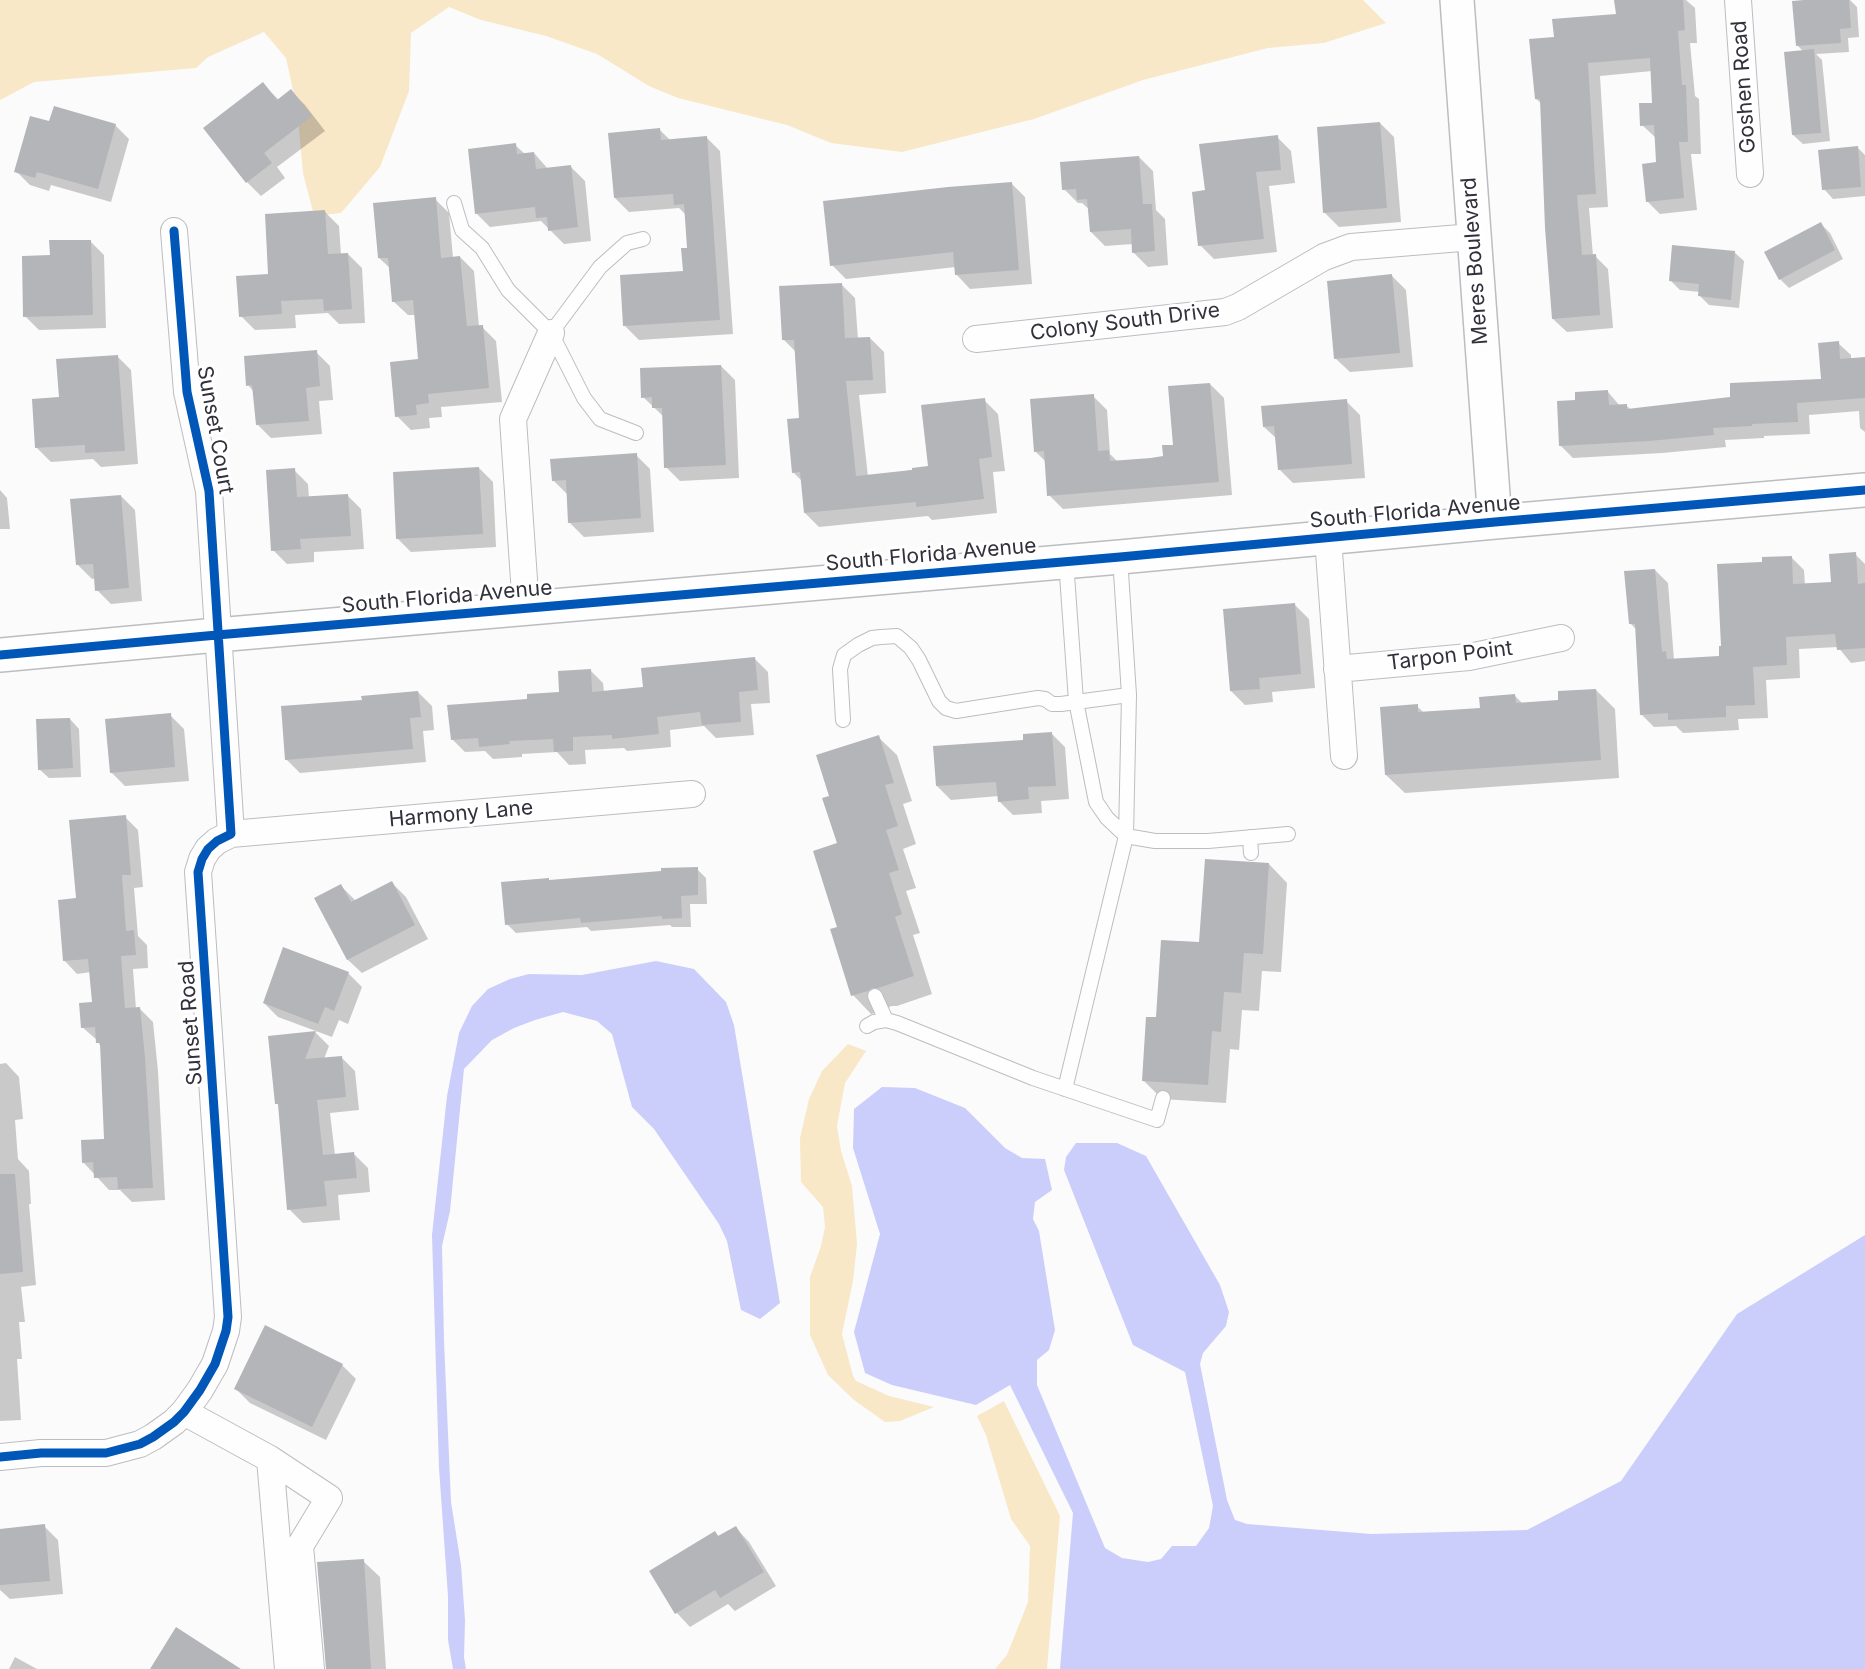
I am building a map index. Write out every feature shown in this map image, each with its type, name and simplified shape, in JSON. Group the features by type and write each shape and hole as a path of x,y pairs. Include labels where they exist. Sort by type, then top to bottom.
{"street":[{"name":"Meres Boulevard","path":"1457,0 1495,522"},
{"name":"Goshen Road","path":"1738,0 1750,174"},
{"name":"Sunset Court","path":"174,231 187,392 209,491 217,635"},
{"name":"Colony South Drive","path":"976,339 1225,312 1238,307 1324,257 1351,247 1473,237"},
{"path":"526,609 513,419 551,333"},
{"name":"South Florida Avenue","path":"0,655 1865,490"},
{"path":"1328,538 1344,756"},
{"path":"217,635 231,834"},
{"name":"Tarpon Point","path":"1337,669 1469,657 1561,638"},
{"name":"Harmony Lane","path":"231,834 692,794"},
{"name":"Sunset Road","path":"0,1457 41,1453 106,1453 140,1443 153,1437 184,1412 215,1364 226,1331 228,1317 198,872 208,849 231,834"},
{"path":"184,1412 270,1459 329,1498 300,1546 311,1669"},
{"path":"270,1459 288,1669"}],"lane":[{"path":"454,203 462,230 482,248 507,290 551,333 584,398 600,419 636,433"},
{"path":"551,333 600,267 627,243 642,239"},
{"path":"1065,1089 1126,836 1129,695 1120,557"},
{"path":"1066,561 1076,701 1096,802 1107,818 1126,836 1173,842 1288,834"},
{"path":"843,720 840,669 844,655 865,641 881,637 897,636 911,648 939,701 946,708 956,711 1038,698 1046,699 1052,704 1061,704 1129,695"},
{"path":"1250,837 1251,853"},
{"path":"875,996 886,1020"},
{"path":"867,1026 886,1020 897,1023 1033,1078 1158,1120 1163,1098"}],"shaded area":[{"path":"0,0 1363,0 1386,23 1324,43 1268,48 1143,80 1034,119 902,152 831,143 787,125 678,98 649,86 597,54 546,36 481,20 449,7 411,33 409,91 380,167 341,213 314,216 303,173 297,108 286,58 264,32 208,57 196,68 34,82 0,100"},
{"path":"848,1044 869,1052 866,1051 845,1083 837,1126 841,1151 852,1186 857,1244 853,1281 842,1334 856,1381 889,1396 934,1407 900,1421 885,1422 854,1400 828,1375 810,1335 810,1277 825,1227 823,1207 801,1182 800,1138 809,1099 822,1071"},
{"path":"1004,1401 1060,1516 1047,1669 995,1669 1007,1655 1028,1602 1030,1546 1011,1519 986,1435 977,1416"}],"water":[{"path":"656,961 694,969 726,1002 734,1025 780,1303 760,1319 741,1310 727,1241 719,1224 654,1129 632,1107 612,1034 597,1021 563,1012 535,1020 492,1040 464,1069 450,1211 442,1246 451,1502 461,1565 465,1620 466,1669 453,1669 448,1640 448,1596 439,1468 432,1235 447,1096 459,1033 472,1006 488,989 510,979 529,974 582,975"},
{"path":"882,1087 915,1088 965,1108 1005,1148 1022,1158 1045,1159 1052,1190 1035,1202 1033,1219 1039,1231 1055,1330 1049,1350 1037,1360 1037,1385 1105,1548 1122,1558 1148,1562 1161,1559 1172,1546 1196,1546 1209,1528 1213,1506 1185,1372 1133,1345 1064,1170 1066,1157 1076,1143 1117,1143 1146,1156 1220,1285 1229,1312 1226,1326 1203,1353 1200,1364 1227,1500 1235,1520 1247,1524 1371,1534 1527,1530 1621,1481 1737,1314 1865,1235 1865,1669 1060,1669 1073,1513 1010,1385 976,1405 892,1385 865,1373 854,1332 880,1234 853,1148 854,1109"}],"building":[{"path":"1614,0 1683,0 1685,30 1678,31 1682,85 1686,85 1688,142 1679,142 1684,198 1646,202 1642,164 1656,162 1654,125 1640,126 1639,103 1652,103 1650,58 1588,63 1596,194 1577,195 1582,255 1596,254 1600,315 1552,319 1545,228 1540,99 1535,99 1529,39 1554,37 1552,19 1616,14"},
{"path":"1849,0 1851,28 1840,29 1841,43 1796,46 1792,1"},
{"path":"1814,49 1821,133 1792,135 1784,52"},
{"path":"263,82 277,100 291,89 312,116 264,153 272,163 246,183 203,128"},
{"path":"54,106 116,124 98,189 37,172 35,178 14,172 30,116 49,121"},
{"path":"1380,122 1387,208 1323,213 1317,127"},
{"path":"660,128 661,140 707,136 720,320 623,326 620,275 683,271 681,248 687,248 684,204 674,205 673,194 614,198 608,133"},
{"path":"1278,135 1281,170 1256,172 1264,239 1198,246 1192,192 1205,190 1199,144"},
{"path":"516,143 517,154 534,152 536,169 571,165 578,227 548,231 547,217 536,218 535,207 475,214 468,149"},
{"path":"1858,146 1861,187 1822,190 1818,150"},
{"path":"1139,156 1143,204 1152,204 1155,251 1132,253 1131,229 1090,232 1087,199 1077,200 1076,189 1062,190 1060,162"},
{"path":"1012,182 1019,270 955,275 953,252 830,266 823,201"},
{"path":"436,197 441,258 460,256 467,326 483,325 489,388 428,394 429,403 416,405 417,415 395,417 390,362 418,359 413,300 392,302 388,258 378,258 373,203"},
{"path":"325,210 328,254 348,253 352,309 324,311 323,299 281,301 282,314 239,317 236,276 268,274 265,214"},
{"path":"1821,222 1835,250 1779,280 1764,252"},
{"path":"49,240 91,240 93,315 23,317 22,256 50,255"},
{"path":"1672,245 1735,251 1731,300 1698,296 1699,284 1669,281"},
{"path":"1392,274 1400,353 1334,359 1327,281"},
{"path":"842,283 845,338 870,337 873,380 846,381 856,476 928,466 921,405 985,398 992,457 979,459 984,499 916,507 916,502 804,513 800,472 792,473 787,419 799,418 794,340 782,340 779,286"},
{"path":"1839,341 1840,359 1865,357 1865,398 1797,403 1798,422 1713,428 1714,435 1559,446 1557,401 1575,400 1575,392 1608,390 1609,405 1627,404 1627,409 1730,397 1730,383 1821,379 1818,343"},
{"path":"317,350 320,386 306,388 309,421 256,425 252,385 246,386 244,356"},
{"path":"118,355 125,451 85,453 85,445 35,448 32,399 59,397 56,359"},
{"path":"721,365 726,465 664,468 662,408 652,408 652,397 641,398 640,368"},
{"path":"1210,383 1219,482 1047,496 1044,451 1034,452 1030,399 1094,394 1098,451 1109,450 1110,461 1151,458 1163,456 1162,445 1173,445 1168,386"},
{"path":"1347,399 1352,464 1278,470 1274,426 1263,427 1261,406"},
{"path":"637,453 641,518 568,523 566,480 552,481 550,459"},
{"path":"479,467 483,534 396,539 393,472"},
{"path":"295,468 297,497 348,494 351,536 300,539 301,549 271,551 266,470"},
{"path":"121,495 129,588 95,591 93,564 76,565 70,499"},
{"path":"1856,552 1858,584 1865,583 1865,648 1837,650 1835,634 1786,637 1787,665 1753,667 1755,705 1726,706 1726,717 1668,720 1668,713 1640,715 1635,624 1629,624 1624,571 1655,569 1662,652 1666,651 1667,659 1719,656 1719,646 1721,646 1717,564 1762,562 1762,557 1792,556 1793,584 1831,582 1829,554"},
{"path":"1295,603 1301,674 1259,678 1260,689 1230,691 1223,609"},
{"path":"755,657 758,690 739,692 741,722 702,725 700,712 657,717 659,734 612,739 612,735 573,737 573,751 554,752 553,739 509,741 510,744 479,747 478,738 451,740 447,705 527,699 527,694 559,692 558,671 591,669 592,692 643,687 641,668"},
{"path":"1596,689 1601,760 1385,775 1380,707 1418,704 1418,712 1480,708 1479,697 1515,694 1516,703 1558,700 1558,691"},
{"path":"418,691 421,717 410,718 413,749 285,760 281,706 362,700 361,696"},
{"path":"171,713 175,767 110,773 105,719"},
{"path":"70,718 73,768 38,770 36,719"},
{"path":"1052,732 1056,786 1028,787 1029,799 998,802 996,782 936,786 933,746 1023,740 1023,734"},
{"path":"879,735 894,783 885,785 898,826 886,830 899,870 889,873 902,914 895,917 914,976 851,996 830,929 837,927 813,851 837,843 822,798 829,796 816,755"},
{"path":"126,815 131,875 122,875 126,931 134,930 136,955 121,956 125,1008 140,1007 153,1188 118,1189 117,1177 94,1178 93,1162 82,1163 81,1140 104,1139 100,1043 96,1043 95,1027 81,1028 79,1003 92,1002 88,959 63,961 58,900 76,898 69,820"},
{"path":"1205,859 1269,863 1263,954 1244,953 1241,993 1224,992 1221,1032 1212,1031 1208,1085 1142,1081 1146,1017 1156,1017 1161,940 1199,942"},
{"path":"698,867 698,895 681,896 682,918 662,919 662,916 581,923 580,918 505,925 501,882 661,871 661,868"},
{"path":"392,881 415,925 347,960 314,898 341,884 351,902"},
{"path":"283,947 349,972 334,1011 325,1007 318,1024 263,1003"},
{"path":"316,1031 305,1059 342,1056 346,1097 317,1100 323,1155 354,1152 357,1178 324,1181 327,1206 287,1210 278,1104 275,1104 268,1036"},
{"path":"0,1174 15,1174 23,1272 0,1274"},
{"path":"265,1325 343,1364 312,1427 234,1389"},
{"path":"45,1524 50,1581 0,1585 0,1529"},
{"path":"736,1526 764,1572 720,1598 715,1590 675,1614 649,1571 715,1531 718,1536"},
{"path":"364,1559 371,1669 326,1669 317,1562"},
{"path":"176,1627 241,1669 150,1669"}],"cycle path":[{"path":"0,1457 41,1453 106,1453 140,1444 153,1437 174,1422 200,1390 215,1364 226,1331 228,1317 198,872 208,849 231,834 209,491 187,392 174,231"},
{"path":"0,655 1865,490"}]}
